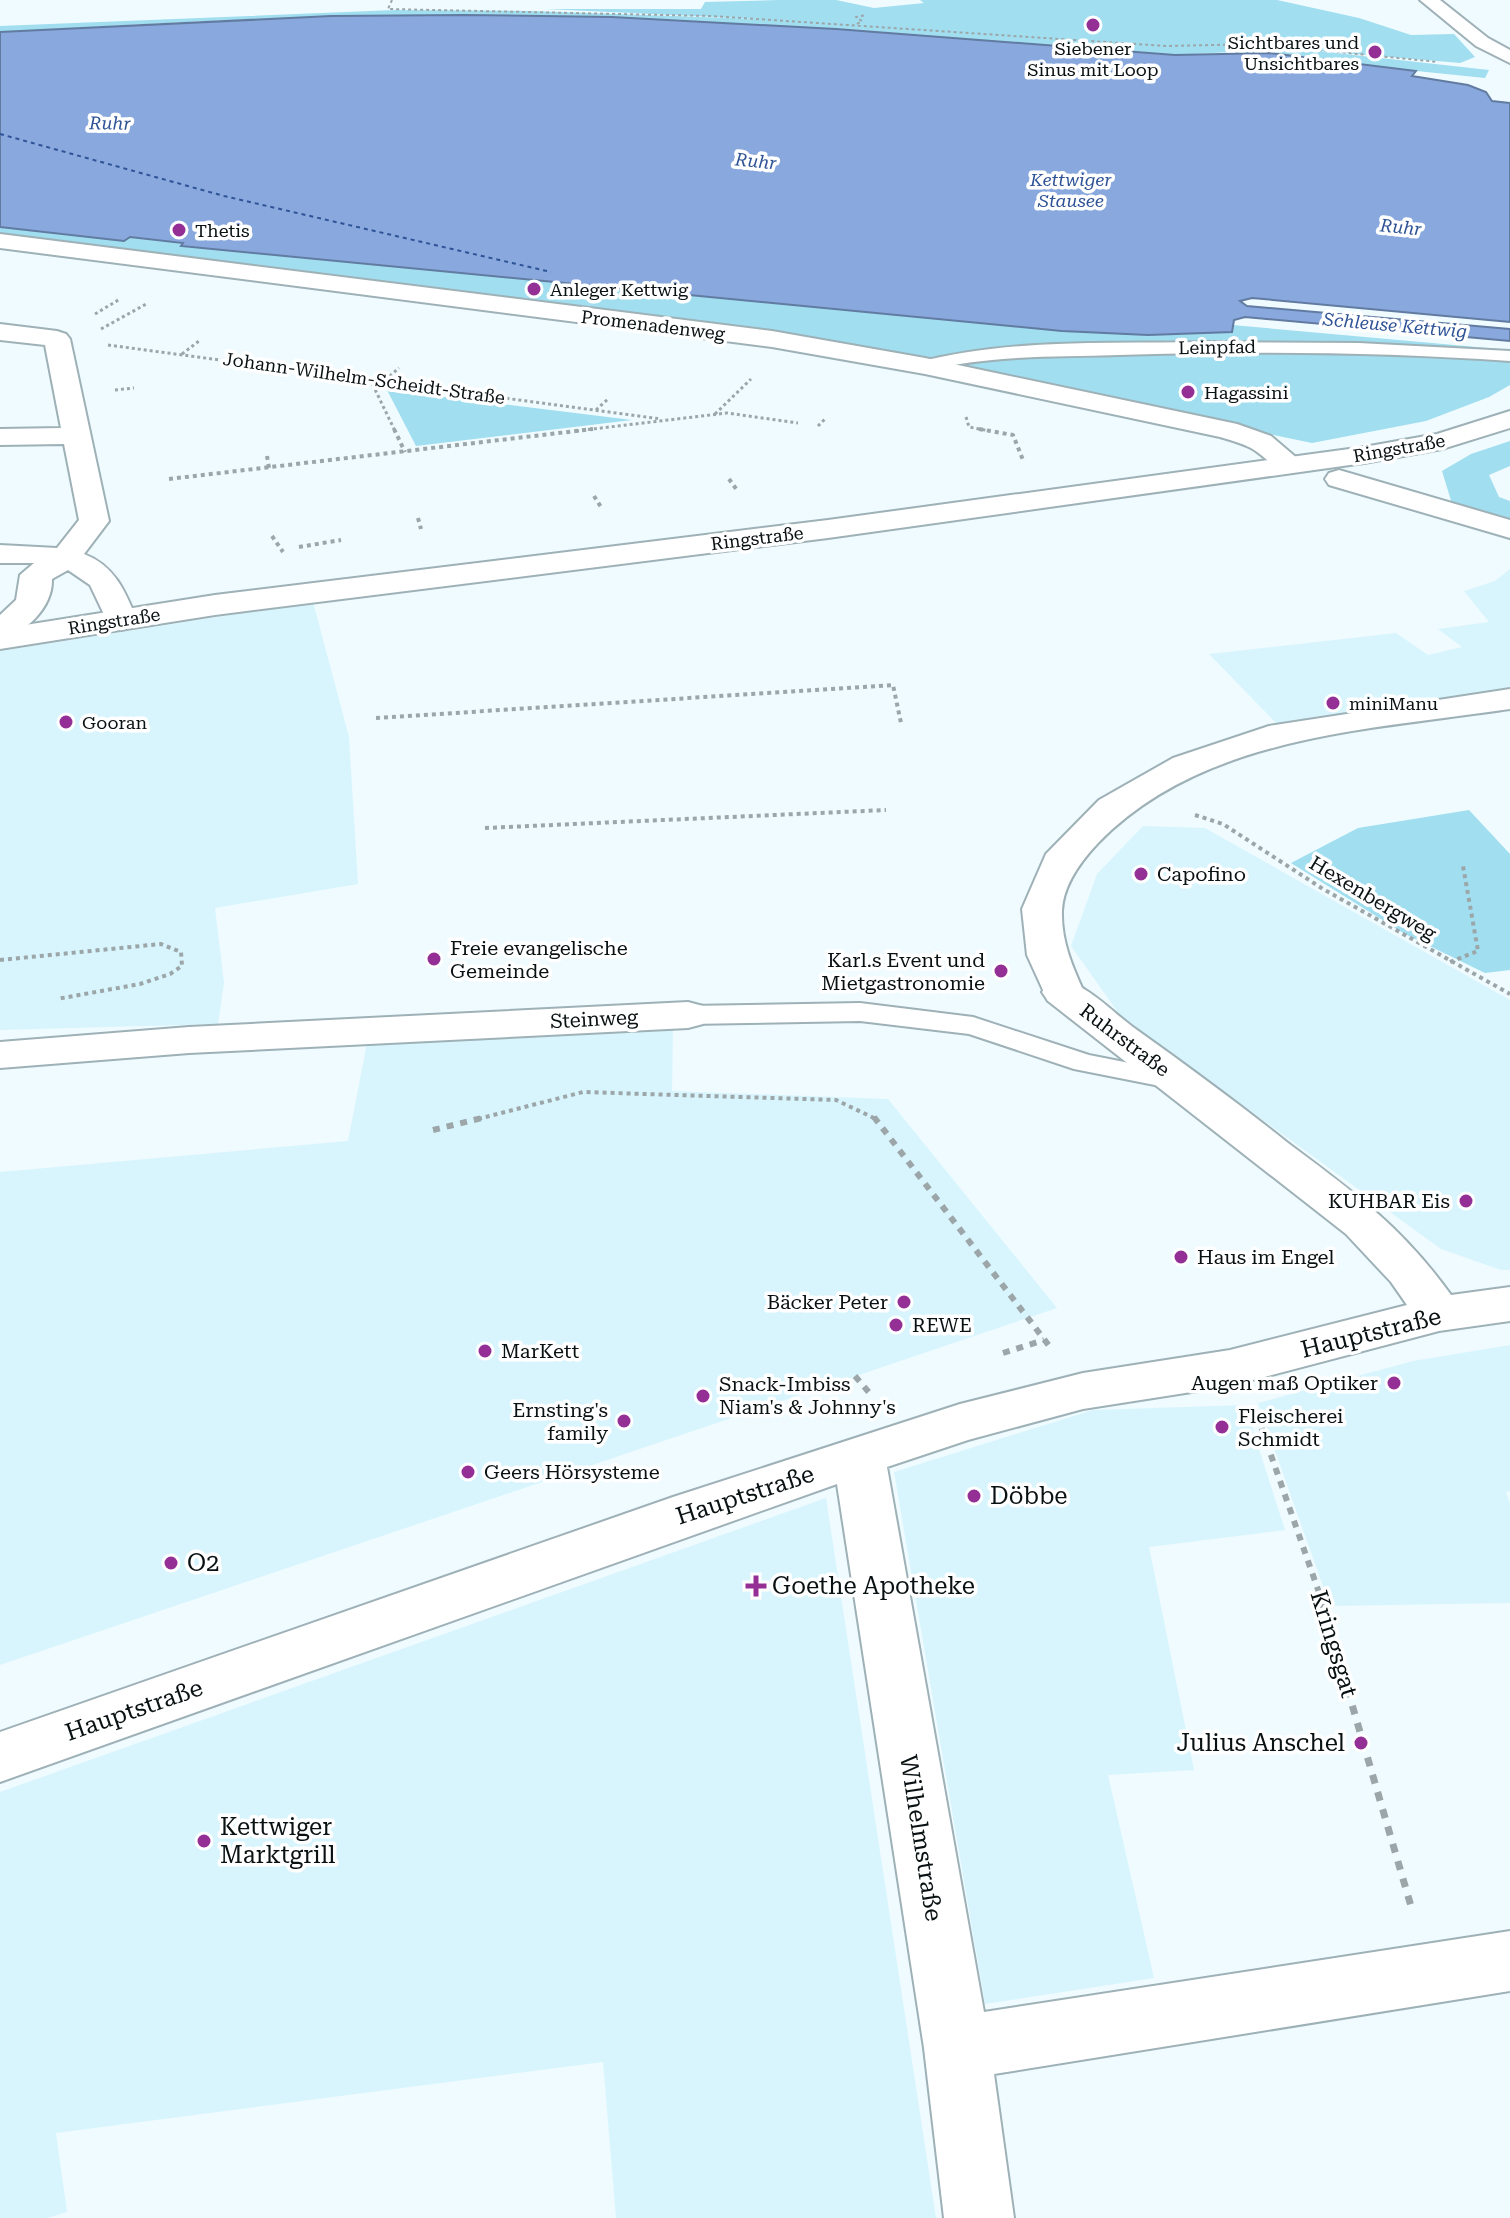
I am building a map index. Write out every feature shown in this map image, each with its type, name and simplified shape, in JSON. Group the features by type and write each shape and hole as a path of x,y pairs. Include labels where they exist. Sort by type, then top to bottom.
{"street":[{"path":"1429,0 1509,62"},
{"name":"Promenadenweg","path":"0,241 772,339 925,366 1227,430 1261,442 1291,465"},
{"path":"0,332 57,339 94,521 64,559 36,575 38,589 32,604 0,630"},
{"name":"Ringstraße","path":"0,639 121,620 1291,465 1442,441 1510,419"},
{"path":"0,437 76,436"},
{"path":"1339,479 1510,529"},
{"path":"0,554 64,559 97,575 121,620"},
{"name":"Ruhrstraße","path":"1439,1314 1408,1270 1363,1223 1063,992 1047,955 1042,909 1059,862 1112,808 1186,766 1281,733 1510,699"},
{"name":"Steinweg","path":"0,1055 189,1040 688,1015"},
{"name":"Hauptstraße","path":"0,1757 692,1512 960,1423 1083,1391 1230,1368 1439,1314 1510,1304"},
{"name":"Wilhelmstraße","path":"859,1458 957,2048 979,2218"},
{"path":"957,2048 1430,1971 1510,1961"}],"lane":[{"name":"Leinpfad","path":"925,366 945,360 1004,353 1249,346 1407,348 1510,356"},
{"name":"Steinweg","path":"688,1015 860,1012 973,1026 1084,1063 1180,1081"}],"path":[{"path":"392,0 388,9 651,13 1166,46 1257,44 1460,64 1509,62"},
{"path":"856,24 862,21 856,17 866,15"},
{"path":"108,327 142,306"},
{"name":"Johann-Wilhelm-Scheidt-Straße","path":"57,339 670,420"},
{"path":"182,354 199,341"},
{"path":"385,381 399,368"},
{"path":"714,414 759,371"},
{"path":"370,379 405,452"},
{"path":"596,410 609,398"},
{"name":"Johann-Wilhelm-Scheidt-Straße","path":"169,479 714,414 798,423"},
{"path":"818,426 826,418"},
{"path":"267,456 269,468"},
{"path":"729,479 737,490"},
{"path":"594,496 601,507"},
{"path":"418,518 421,529"},
{"path":"272,536 286,556"},
{"path":"376,718 893,685 901,723"},
{"path":"485,828 886,810"},
{"name":"Hexenbergweg","path":"1223,824 1323,889 1510,994"},
{"path":"1450,962 1478,951 1463,866"},
{"path":"0,960 161,944 181,952 182,966 169,977 81,992 54,1000"},
{"path":"433,1130 583,1092 836,1100 875,1117 1083,1391"},
{"name":"Kringsgat","path":"1256,1412 1322,1601 1430,1971"}],"shaded area":[{"path":"836,0 874,8 924,3 920,0 1277,0 1359,18 1411,35 1454,34 1475,57 1460,63 1309,50 1489,70 1485,78 1231,52 1175,55 820,29 553,16 348,16 0,32 0,26 395,10 760,19 545,9 701,9 705,2"},
{"path":"0,227 124,241 130,237 179,242 184,243 183,246 888,314 1148,335 1231,332 1232,325 1510,350 1510,385 1489,397 1426,421 1312,443 871,350 0,238"},
{"path":"387,390 632,420 416,446"},
{"path":"1510,441 1510,466 1489,475 1499,497 1510,501 1510,524 1453,507 1442,471 1471,454"},
{"path":"1510,569 1510,692 1279,726 1209,654 1396,633 1428,655 1462,647 1438,629 1489,622 1464,591 1495,581"},
{"path":"313,602 349,737 358,884 215,908 224,983 218,1024 0,1030 0,651"},
{"path":"1469,810 1510,854 1510,970 1485,973 1405,934 1291,863 1358,828"},
{"path":"1143,826 1205,828 1510,1000 1510,1270 1501,1270 1441,1249 1122,1018 1071,946 1097,874"},
{"name":"MarKett","path":"673,1026 672,1091 888,1099 1057,1308 0,1665 0,1172 348,1141 367,1043"},
{"path":"1510,1345 1510,1491 1506,1492 1510,1503 1510,1603 1330,1606 1258,1403 1413,1361"},
{"path":"1245,1405 1285,1530 1149,1547 1194,1770 1108,1775 1154,1978 985,2004 894,1472 1093,1410"},
{"path":"826,1498 936,2218 616,2218 603,2062 56,2133 67,2212 47,2218 0,2218 0,1792"}],"water":[{"name":"Kettwiger Stausee","path":"331,16 612,17 836,29 1175,55 1270,53 1416,71 1412,76 1468,85 1486,92 1492,101 1510,103 1510,322 1252,298 1240,301 1247,306 1510,329 1510,341 1245,317 1234,320 1232,332 1148,335 1062,331 181,246 183,243 130,237 124,241 0,227 0,32"}],"ferry route":[{"path":"0,134 224,196 551,272"}],"place":[{"name":"Siebener Sinus mit Loop","path":"1093,25"},
{"name":"Sichtbares und Unsichtbares","path":"1375,52"},
{"name":"Thetis","path":"179,230"},
{"name":"Anleger Kettwig","path":"534,289"},
{"name":"Hagassini","path":"1188,392"},
{"name":"miniManu","path":"1333,703"},
{"name":"Gooran","path":"66,722"},
{"name":"Capofino","path":"1141,874"},
{"name":"Freie evangelische Gemeinde","path":"434,959"},
{"name":"Karl.s Event und Mietgastronomie","path":"1001,971"},
{"name":"KUHBAR Eis","path":"1466,1201"},
{"name":"Haus im Engel","path":"1181,1257"},
{"name":"Bäcker Peter","path":"904,1302"},
{"name":"REWE","path":"896,1325"},
{"name":"MarKett","path":"485,1351"},
{"name":"Augen maß Optiker","path":"1394,1383"},
{"name":"Snack-Imbiss Niam's & Johnny's","path":"703,1396"},
{"name":"Ernsting's family","path":"624,1421"},
{"name":"Fleischerei Schmidt","path":"1222,1427"},
{"name":"Geers Hörsysteme","path":"468,1472"},
{"name":"Döbbe","path":"974,1496"},
{"name":"O2","path":"171,1563"},
{"name":"Goethe Apotheke","path":"756,1586"},
{"name":"Julius Anschel","path":"1361,1743"},
{"name":"Kettwiger Marktgrill","path":"204,1841"}],"water label":[{"name":"Ruhr","path":"110,123"},
{"name":"Ruhr","path":"756,161"},
{"name":"Ruhr","path":"1401,227"},
{"name":"Schleuse Kettwig","path":"1395,325"}]}
